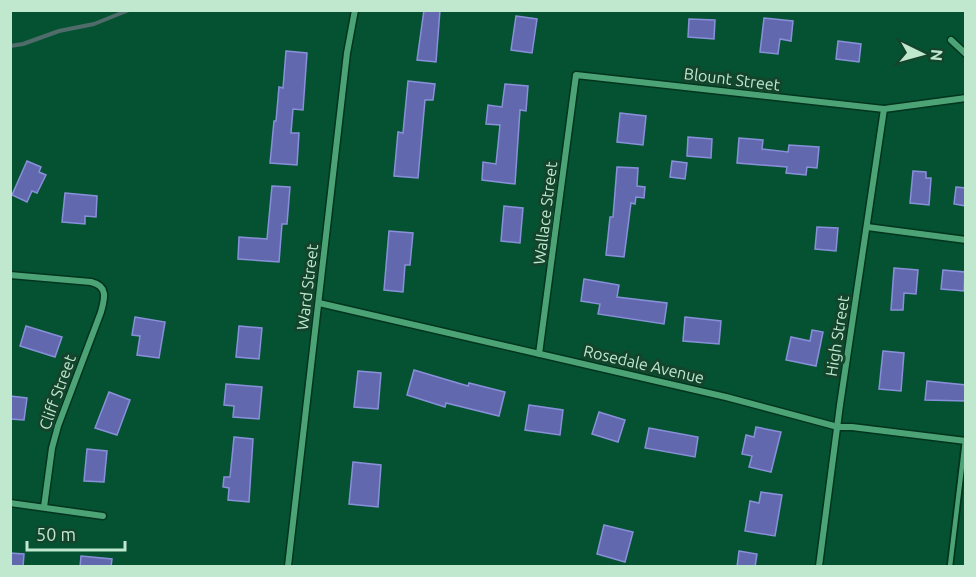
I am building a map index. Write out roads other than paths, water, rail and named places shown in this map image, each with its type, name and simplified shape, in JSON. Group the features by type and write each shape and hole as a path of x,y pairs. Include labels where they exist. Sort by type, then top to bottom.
{"street":[{"name":"Ward Street","path":"288,567 347,53 354,10"},
{"path":"951,40 966,54"},
{"name":"Blount Street","path":"576,75 884,109 966,98"},
{"name":"Wallace Street","path":"539,354 576,75"},
{"name":"High Street","path":"819,567 884,109"},
{"path":"867,227 966,240"},
{"name":"Cliff Street","path":"10,275 91,282 100,284 104,289 101,312 52,448 44,507"},
{"name":"Rosedale Avenue","path":"319,303 726,397 838,427 965,441"},
{"path":"10,503 103,516"}],"lane":[{"path":"950,567 965,441"}],"waterway":[{"path":"10,46 23,44 59,31 94,24 129,10"}]}
